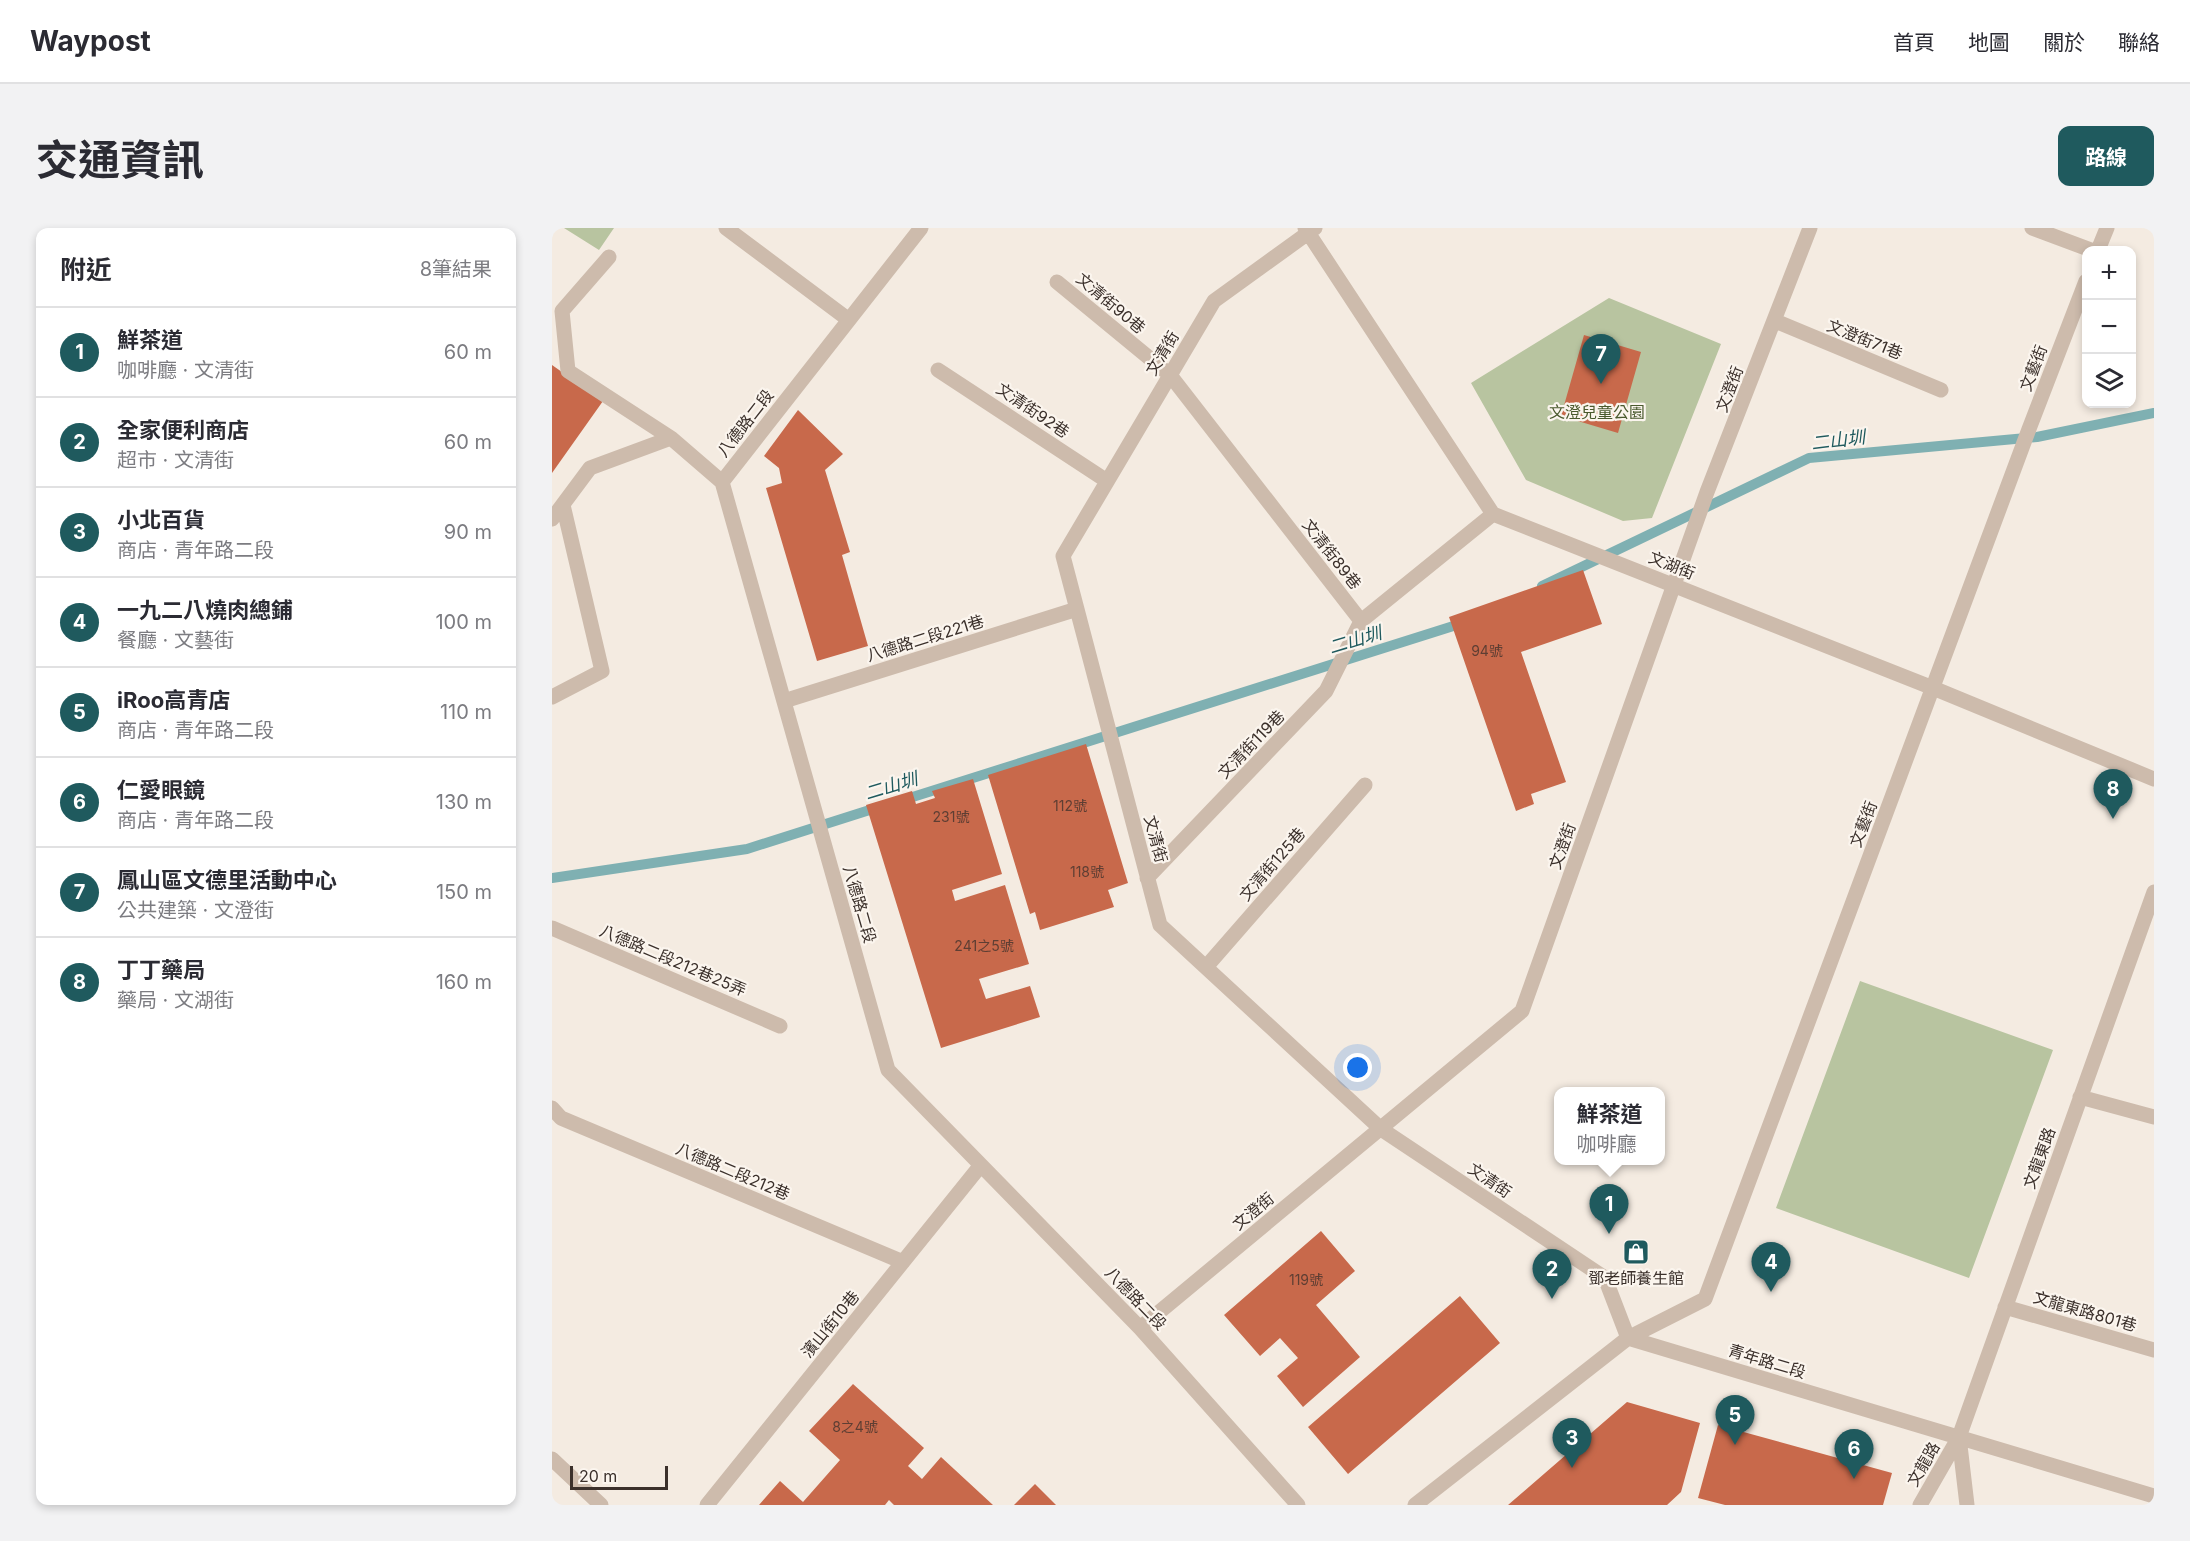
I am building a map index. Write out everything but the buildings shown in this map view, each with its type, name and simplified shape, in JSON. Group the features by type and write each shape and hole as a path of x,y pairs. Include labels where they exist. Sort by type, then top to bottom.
{"street":[{"path":"726,228 849,320"},
{"name":"八德路二段","path":"921,228 722,482 888,1070 1140,1328 1298,1505"},
{"name":"文澄街","path":"1140,1328 1522,1011 1707,492 1810,228"},
{"path":"2032,228 2082,247"},
{"path":"2100,246 2107,228"},
{"path":"1309,230 1493,514 1361,621"},
{"name":"文清街","path":"1309,230 1214,301 1063,556 1160,925 1381,1129 1605,1278 1628,1338"},
{"path":"609,257 562,311 568,371 671,438 722,482"},
{"name":"文清街90巷","path":"1057,282 1170,375"},
{"name":"文藝街","path":"1628,1338 1705,1299 2082,291"},
{"name":"文澄街71巷","path":"1775,321 1941,390"},
{"name":"文清街92巷","path":"938,370 1107,481"},
{"name":"文清街89巷","path":"1170,375 1361,621"},
{"path":"552,519 590,468 671,438"},
{"path":"552,697 602,671 563,505"},
{"name":"文湖街","path":"1493,514 1933,688 2154,779"},
{"name":"八德路二段221巷","path":"784,701 1077,609"},
{"name":"文清街119巷","path":"1147,878 1326,691 1361,621"},
{"name":"文清街125巷","path":"1206,967 1365,784"},
{"name":"文龍東路","path":"1959,1437 2154,892"},
{"name":"八德路二段212巷25弄","path":"552,928 780,1026"},
{"path":"2080,1097 2154,1117"},
{"name":"八德路二段212巷","path":"552,1108 561,1118 903,1262"},
{"name":"濱山街10巷","path":"707,1505 981,1165"},
{"name":"文龍東路801巷","path":"2005,1307 2154,1350"},
{"path":"1415,1505 1628,1338"},
{"name":"青年路二段","path":"1628,1338 2154,1496"},
{"name":"文龍路","path":"1920,1505 1959,1437"},
{"name":"文龍路","path":"1959,1437 1967,1505"},
{"path":"552,1459 601,1505"}],"green space":[{"path":"564,228 614,228 599,250"},
{"name":"文澄兒童公園","path":"1609,298 1721,344 1652,518 1623,521 1526,480 1471,383"},
{"path":"1860,981 2053,1050 1969,1278 1776,1208"}],"waterway":[{"name":"二山圳","path":"1542,586 1809,458 2037,437 2154,413"},
{"name":"二山圳","path":"900,801 1466,622"},
{"name":"二山圳","path":"552,878 747,849 879,807"}],"place":[{"name":"鳳山區文德里活動中心","path":"1601,384"},
{"name":"丁丁藥局","path":"2113,819"},
{"name":"鮮茶道","path":"1609,1234"},
{"name":"鄧老師養生館","path":"1636,1252"},
{"name":"一九二八燒肉總鋪","path":"1771,1292"},
{"name":"全家便利商店","path":"1552,1299"},
{"name":"iRoo高青店","path":"1735,1445"},
{"name":"小北百貨","path":"1572,1468"},
{"name":"仁愛眼鏡","path":"1854,1479"}]}
